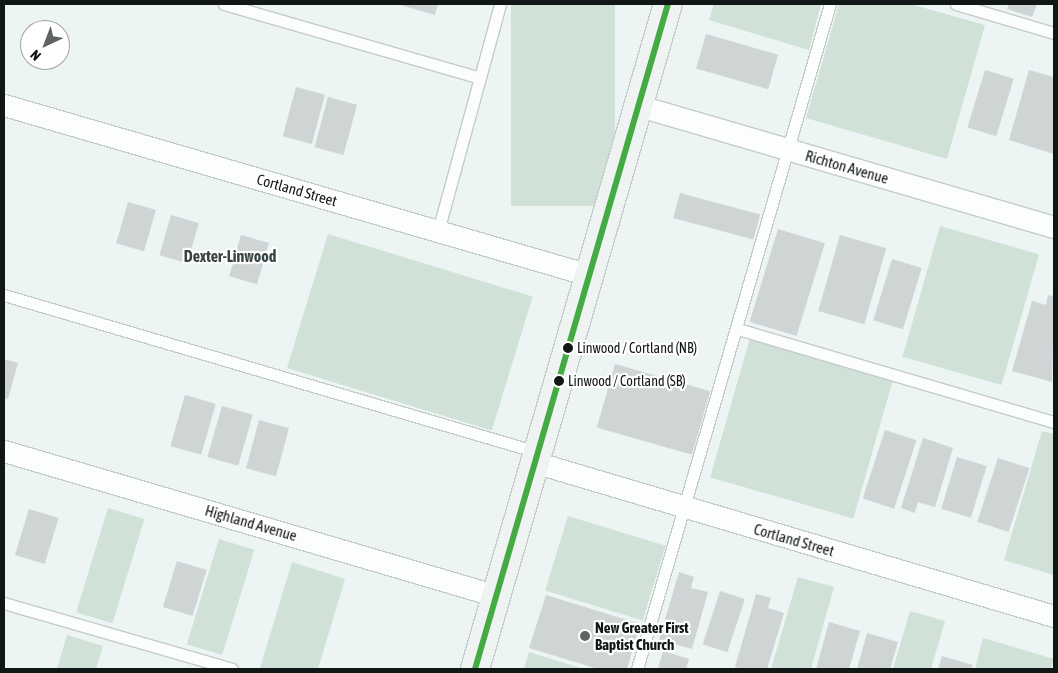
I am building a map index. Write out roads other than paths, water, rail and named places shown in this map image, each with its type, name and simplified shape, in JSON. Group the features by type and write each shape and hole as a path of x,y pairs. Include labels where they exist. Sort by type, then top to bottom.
{"street":[{"path":"475,669 535,457 640,106 668,4"},
{"name":"Cortland Street","path":"4,105 589,275"},
{"name":"Richton Avenue","path":"640,106 1054,227"},
{"name":"Highland Avenue","path":"4,451 497,596"},
{"name":"Cortland Street","path":"535,457 686,508 1054,616"}],"lane":[{"path":"224,4 480,78"},
{"path":"438,230 500,4"},
{"path":"637,669 791,150 830,4"},
{"path":"956,4 1054,33"},
{"path":"4,295 535,457"},
{"path":"738,329 1054,422"},
{"path":"4,603 232,669"}],"place":[{"name":"Linwood / Cortland (NB)","path":"568,348"},
{"name":"Linwood / Cortland (SB)","path":"559,381"},
{"name":"New Greater First Baptist Church","path":"585,636"}],"district":[{"name":"Dexter-Linwood","path":"230,256"}]}
